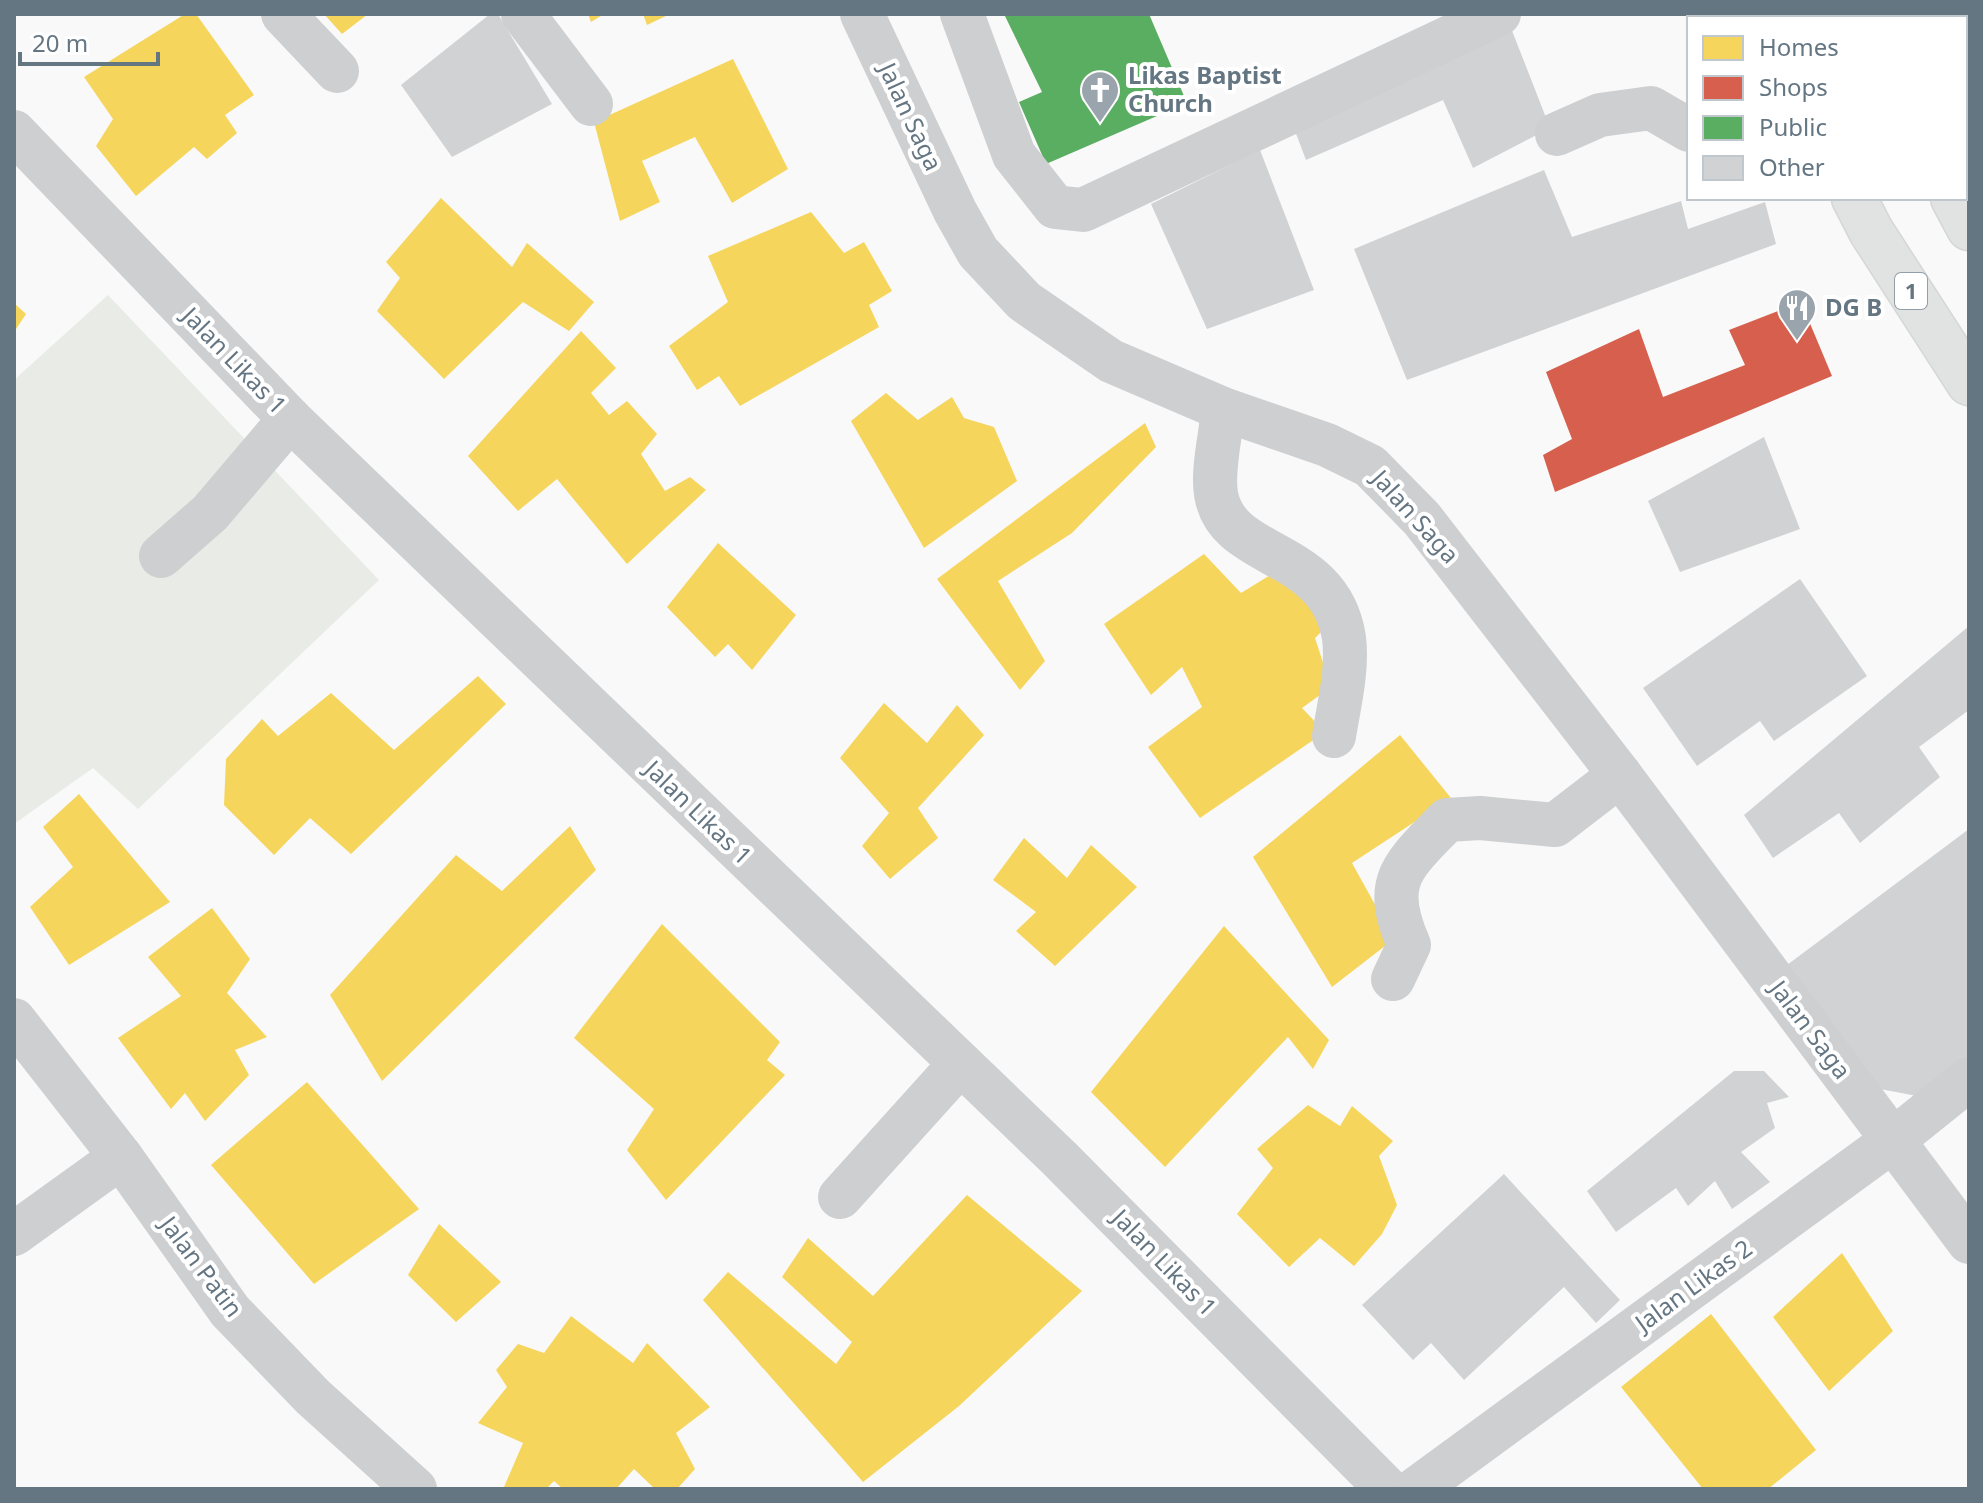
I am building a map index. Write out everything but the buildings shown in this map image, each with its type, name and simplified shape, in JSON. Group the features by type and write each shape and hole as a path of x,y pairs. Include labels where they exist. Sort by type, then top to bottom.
{"main road":[{"name":"1","path":"1855,200 1871,231 1969,383"},
{"path":"1954,200 1969,228"}],"street":[{"path":"283,14 337,71"},
{"path":"523,14 591,104"},
{"name":"Jalan Saga","path":"862,14 955,211 987,262 1024,301 1111,361 1223,409 1327,445 1370,466 1422,519 1620,775 1969,1242"},
{"path":"962,14 1014,155 1055,207 1083,210 1499,14"},
{"path":"1557,134 1600,115 1651,108 1687,129"},
{"name":"Jalan Likas 1","path":"14,132 290,419 1177,1274 1256,1360 1387,1489"},
{"path":"1223,409 1215,493 1224,516 1242,537 1314,578 1333,603 1344,639 1334,736"},
{"path":"161,556 210,513 290,419"},
{"path":"1393,979 1409,945 1396,916 1400,869 1447,820 1480,818 1555,825 1620,775"},
{"name":"Jalan Patin","path":"14,1020 121,1157 230,1311 313,1397 415,1489"},
{"path":"840,1197 960,1064"},
{"name":"Jalan Likas 2","path":"1416,1489 1892,1141 1969,1079"},
{"path":"14,1234 121,1157"}],"shaded area":[{"path":"108,295 379,580 138,809 93,768 14,824 14,380"}],"place":[{"name":"Likas Baptist Church","path":"1100,124"},
{"name":"DG B","path":"1797,342"}]}
